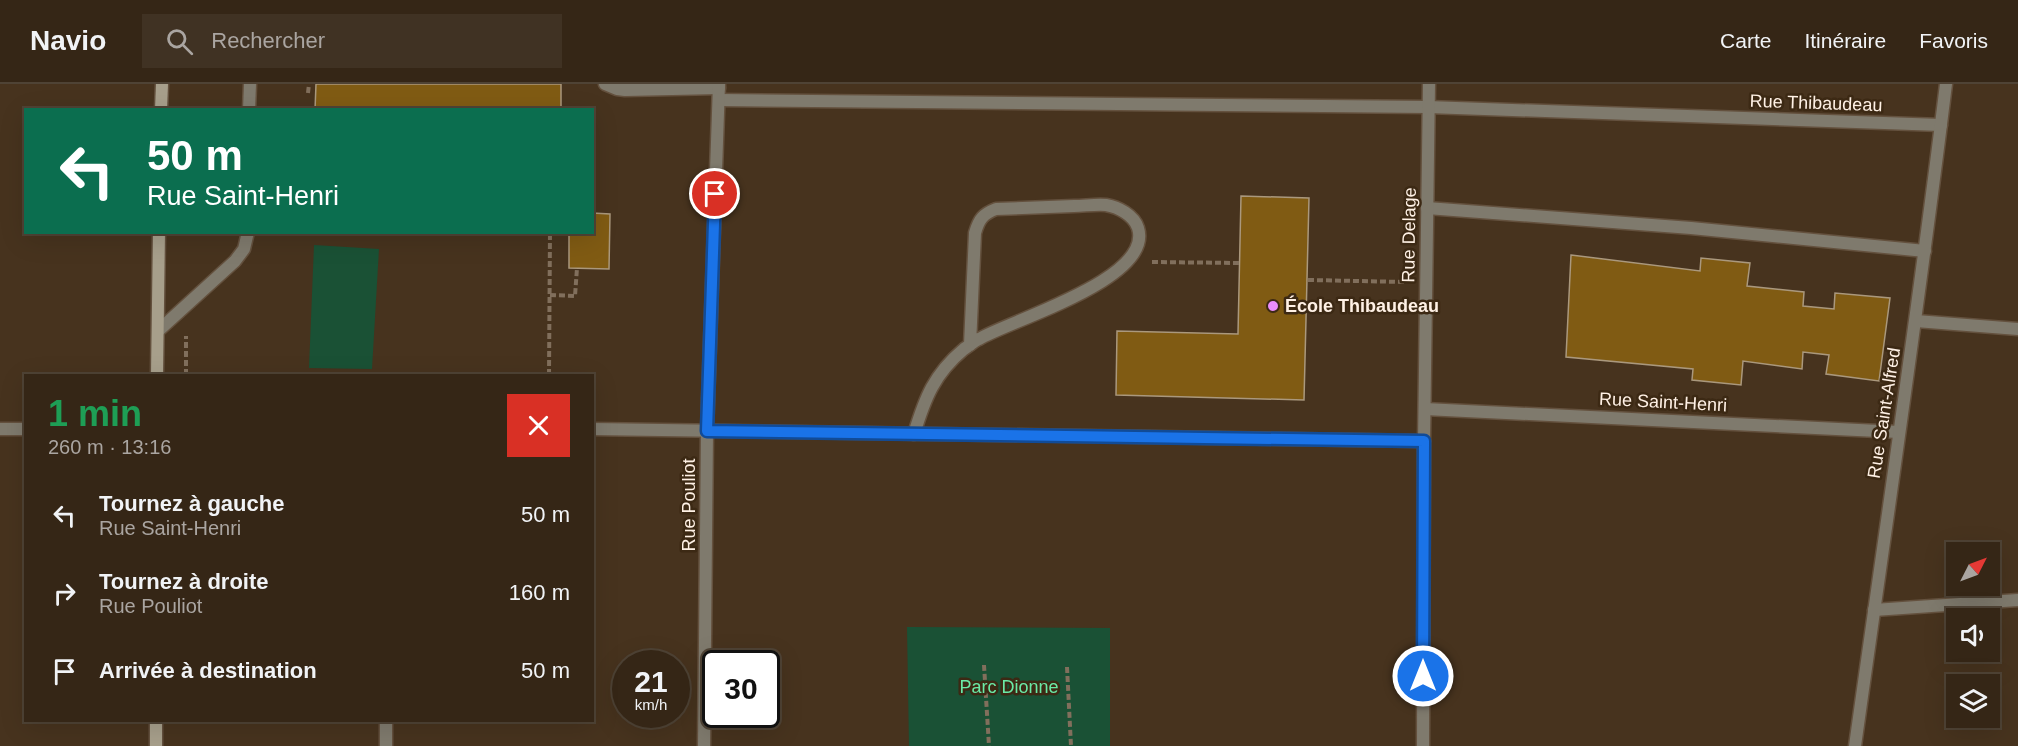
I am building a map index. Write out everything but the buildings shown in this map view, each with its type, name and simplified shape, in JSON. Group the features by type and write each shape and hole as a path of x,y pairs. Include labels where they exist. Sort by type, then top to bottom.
{"street":[{"path":"161,108 162,84"},
{"path":"249,108 250,84"},
{"name":"Rue Thibaudeau","path":"605,84 625,90 1428,107 1941,125"},
{"name":"Rue Delage","path":"1423,746 1429,84"},
{"name":"Rue Saint-Alfred","path":"1856,746 1916,321 1946,84"},
{"name":"Rue Pouliot","path":"704,746 707,431 719,91"},
{"path":"914,434 923,403 932,384 948,363 978,339 1098,285 1115,273 1138,245 1140,235 1136,223 1127,214 1106,205 996,209 985,213 978,221 975,233 970,345"},
{"path":"1427,208 1691,228 1925,251"},
{"path":"157,374 159,234"},
{"path":"158,330 235,261 244,249 248,234"},
{"path":"1916,321 2018,329"},
{"name":"Rue Saint-Henri","path":"1425,409 1899,432"},
{"path":"0,429 24,429"},
{"path":"594,429 1424,441"},
{"path":"1874,610 2018,600"},
{"path":"156,722 156,746"},
{"path":"386,722 386,746"}],"path":[{"path":"308,93 309,84"},
{"path":"549,374 550,234"},
{"path":"1126,261 1239,263"},
{"path":"550,295 575,296 577,268"},
{"path":"1308,280 1426,283"},
{"path":"984,665 989,746"},
{"path":"1067,667 1071,746"}],"green space":[{"path":"314,245 379,249 372,369 309,368"},
{"name":"Parc Dionne","path":"907,627 1110,628 1110,746 909,746"}],"place":[{"name":"École Thibaudeau","path":"1273,306"}],"route":[{"path":"715,194 707,431 1424,441 1423,676"}]}
